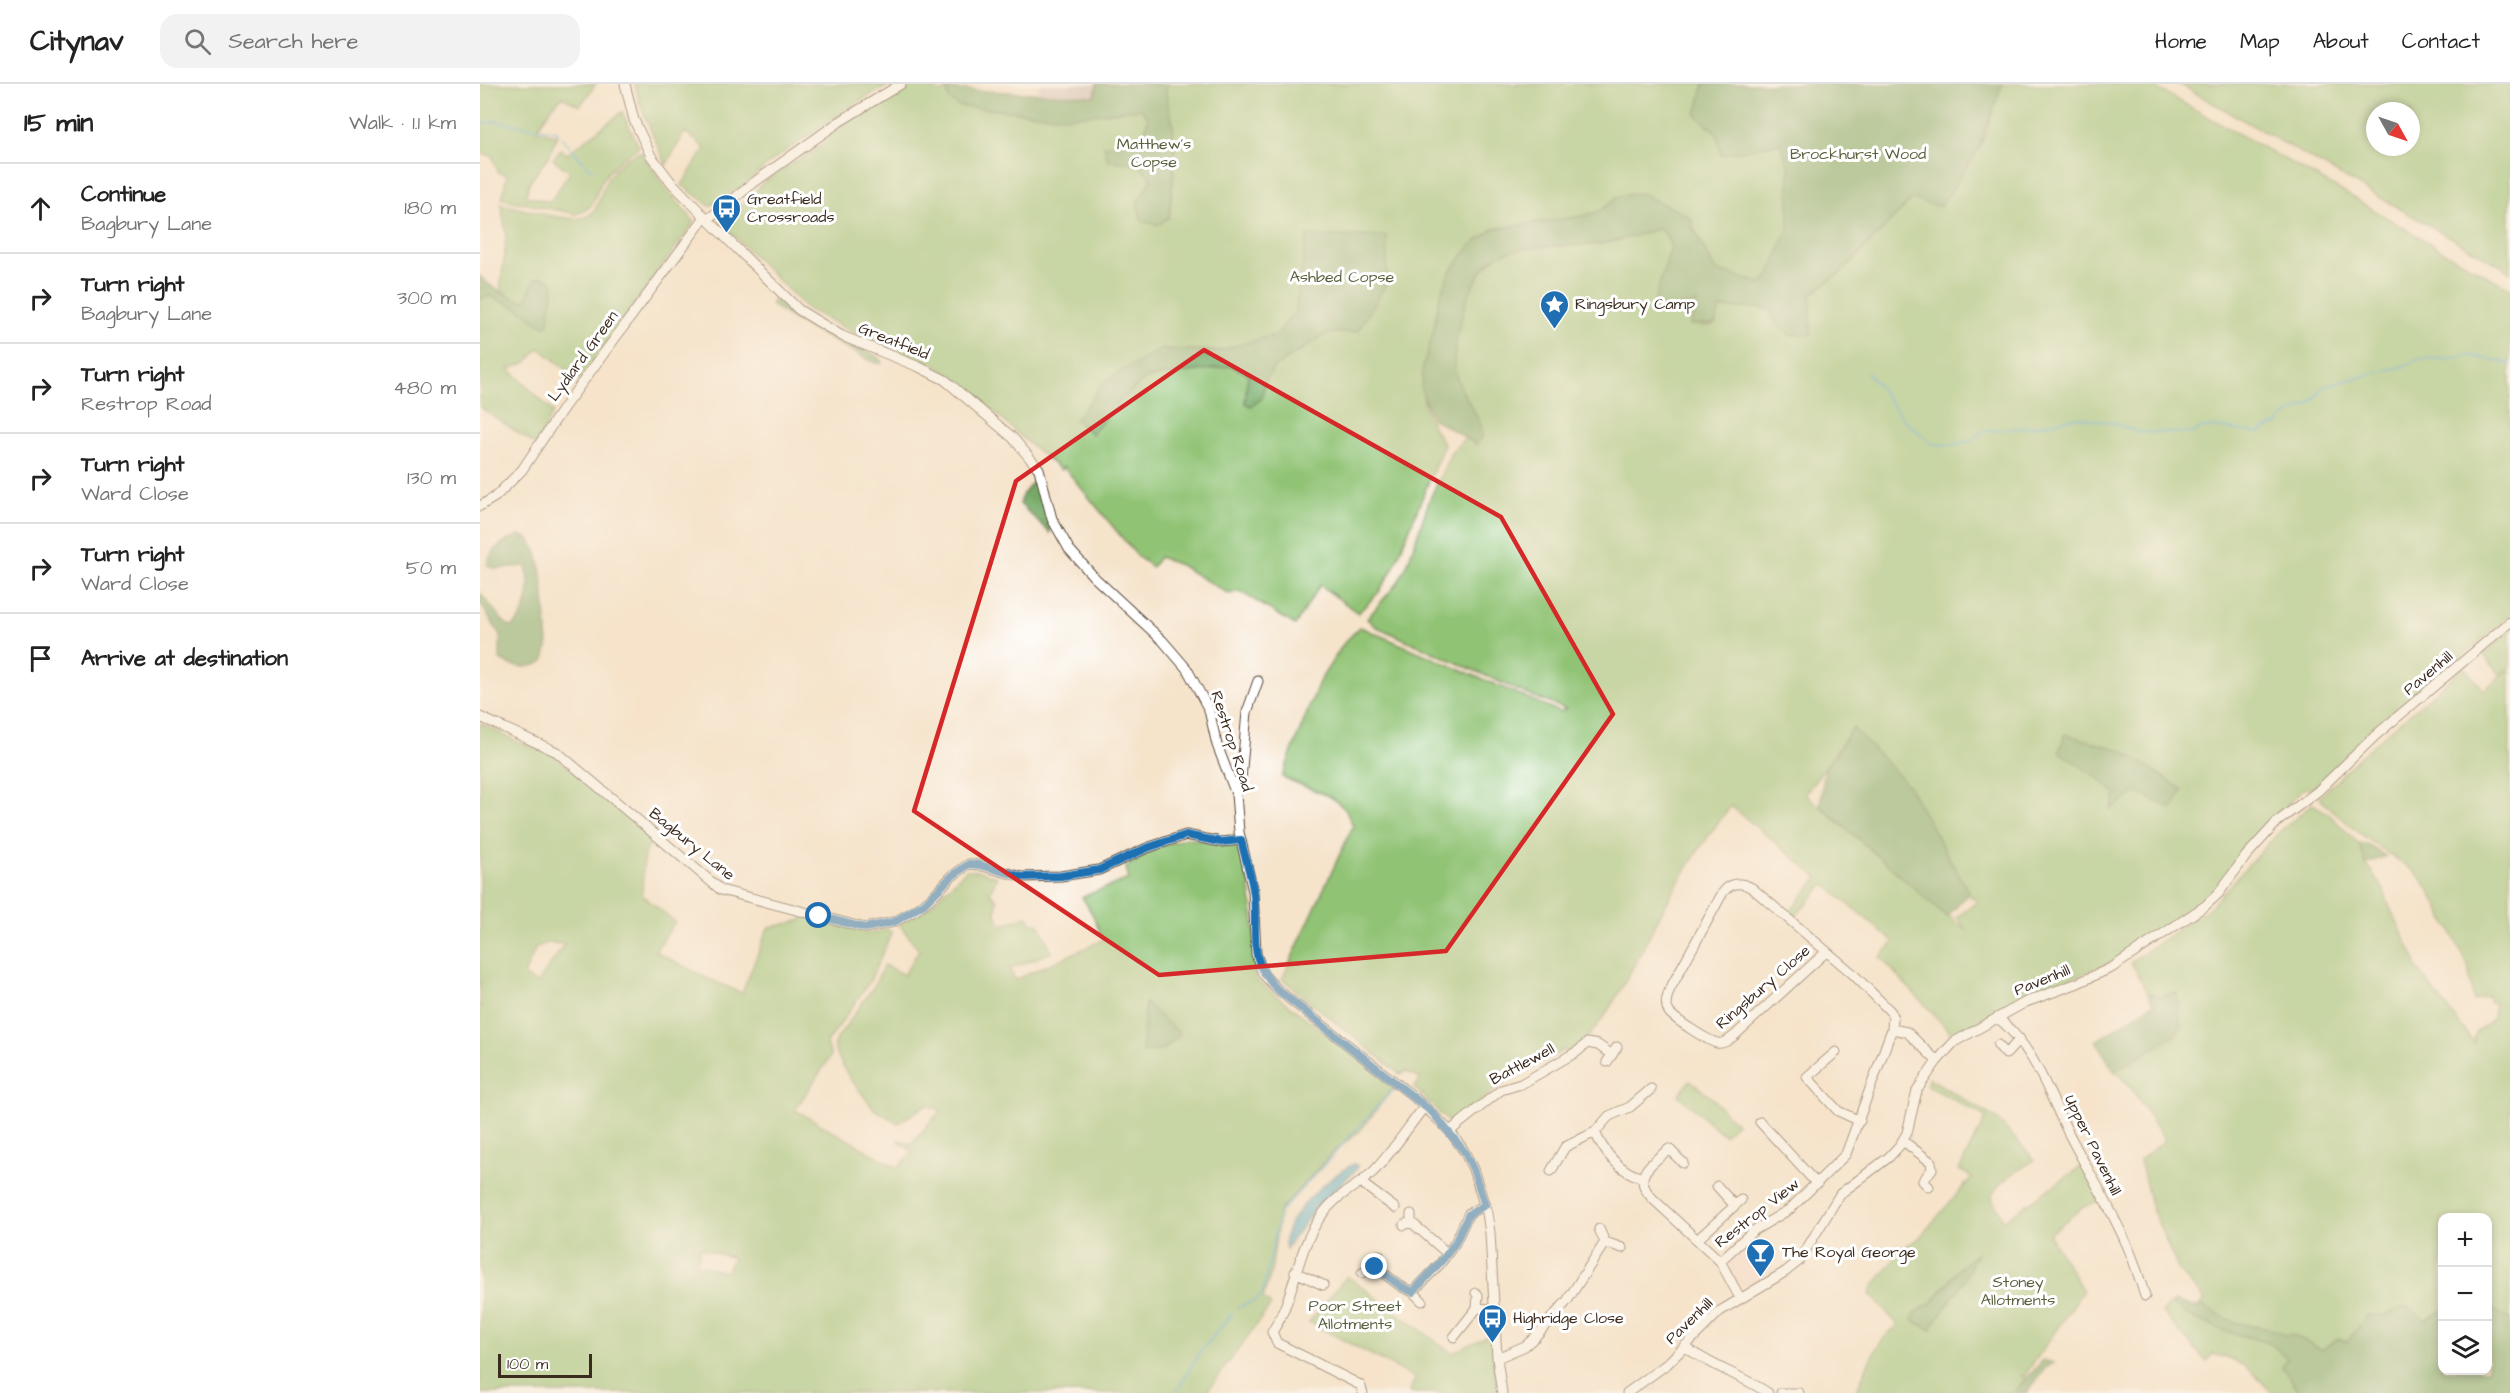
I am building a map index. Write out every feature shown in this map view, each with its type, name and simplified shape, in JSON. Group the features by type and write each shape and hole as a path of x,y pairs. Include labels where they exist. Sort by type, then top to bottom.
{"street":[{"name":"Greatfield","path":"626,84 634,120 651,156 671,182 706,219 788,301 807,316 854,341 937,375 960,390 1001,427 1037,465 1042,476 1049,511 1064,541 1094,577 1150,628"},
{"name":"Lydiard Green","path":"480,506 495,497 522,470 564,407 706,219 839,122 901,84"},
{"name":"Pavenhill","path":"1627,1393 1658,1372 1711,1319 1799,1261 1840,1194 1888,1157 1903,1141 1916,1092 1937,1061 1961,1036 2026,1002 2112,967 2205,906 2218,894 2246,856 2273,826 2318,791 2376,735 2510,622"},
{"name":"Restrop Road","path":"1150,628 1175,654 1204,698 1209,710 1217,745 1233,786 1241,840 1253,891 1256,954 1263,974 1285,996 1425,1106 1450,1131 1469,1159 1485,1205 1490,1233 1493,1309 1502,1393"},
{"path":"1233,786 1241,779 1248,712 1258,681"},
{"name":"Bagbury Lane","path":"480,717 557,752 721,890 865,928 894,922 916,910 951,877 969,864 1022,877 1068,876 1099,870 1147,848 1186,835 1221,842 1241,840"},
{"name":"Ringsbury Close","path":"1826,952 1725,1042 1709,1040 1673,1016 1667,1007 1666,1000 1670,989 1718,899 1730,885 1740,884 1749,886 1826,952 1886,1006 1893,1017 1892,1029"},
{"name":"Upper Pavenhill","path":"1998,1017 2020,1039 2036,1063 2072,1140 2129,1249 2145,1296"},
{"path":"1892,1029 1907,1032 1937,1061"},
{"name":"Restrop View","path":"1740,1299 1720,1261 1753,1231 1790,1209 1846,1154 1892,1029"},
{"path":"1998,1045 2006,1054 2020,1039"},
{"name":"Battlewell","path":"1450,1131 1501,1090 1521,1084 1587,1043 1598,1046 1612,1055"},
{"path":"1798,1084 1836,1052"},
{"path":"1807,1077 1838,1111 1860,1121"},
{"path":"1552,1164 1565,1147 1595,1132 1611,1114 1630,1107 1647,1090"},
{"path":"1362,1389 1273,1339 1272,1332 1287,1305 1300,1255 1320,1217 1340,1194 1360,1182 1383,1161 1425,1106"},
{"name":"Restrop View","path":"1760,1122 1817,1184"},
{"path":"1595,1132 1613,1160 1632,1175 1643,1178"},
{"path":"1903,1141 1928,1159 1936,1170 1923,1181 1929,1187"},
{"path":"1683,1163 1669,1149 1649,1166 1643,1178 1644,1187 1649,1195 1720,1261"},
{"path":"1360,1182 1395,1208"},
{"path":"1698,1239 1738,1203 1717,1186"},
{"path":"1413,1292 1436,1268 1455,1243 1469,1214 1485,1205"},
{"path":"1409,1220 1447,1253"},
{"path":"1599,1229 1605,1242 1622,1248"},
{"path":"1497,1358 1525,1346 1534,1338 1567,1301 1605,1242"},
{"path":"1362,1273 1375,1267 1379,1255"},
{"path":"1375,1267 1402,1287 1413,1292 1422,1301"},
{"path":"1295,1272 1323,1285"},
{"path":"1454,1337 1477,1308 1478,1295 1476,1293"},
{"path":"1477,1308 1493,1309"},
{"path":"1684,1346 1706,1361 1749,1380 1768,1393"},
{"path":"1781,1393 1799,1393"}],"highlighted area":[{"path":"1204,350 1501,517 1613,714 1446,951 1159,975 914,811 1016,481"}],"shaded area":[{"path":"1040,84 1097,84 1095,97 1037,95"},
{"path":"1744,1242 1760,1260 1768,1261 1778,1273 1755,1286 1739,1286 1730,1270 1728,1260"}],"green space":[{"path":"480,84 596,84 580,106 562,97 536,130 557,136 549,156 529,183 526,196 550,202 570,172 553,159 561,149 567,154 622,112 639,147 610,171 592,203 584,211 576,214 502,199 507,175 498,172 492,156 480,153"},
{"path":"635,84 891,84 860,101 777,157 740,188 710,206 682,185 705,148 685,132 666,165 640,105"},
{"path":"909,84 923,84 941,93 947,89 949,99 1067,117 1141,108 1148,118 1144,137 1105,146 1108,161 1138,163 1152,179 1169,217 1175,148 1173,125 1167,100 1167,84 1704,84 1696,115 1780,143 1789,167 1789,227 1768,278 1759,283 1715,270 1687,215 1619,196 1600,211 1583,216 1493,229 1445,312 1428,349 1422,386 1425,405 1432,424 1444,444 1394,567 1379,592 1358,613 1320,585 1295,625 1240,591 1229,594 1180,565 1159,557 1152,567 1138,557 1064,467 1061,470 973,392 933,364 858,335 807,309 720,222 748,200 764,181 822,145 843,124","holes":["1307,236 1358,331 1326,334 1273,368 1266,380 1261,399 1251,406 1245,403 1248,374 1231,366 1147,378 1124,397 1162,349 1218,351 1277,334 1295,311"]},
{"name":"Matthew's Copse","path":"1097,84 1167,84 1167,100 1174,136 1174,171 1169,217 1158,225 1142,221 1137,203 1152,179 1138,163 1108,161 1104,146 1144,137 1148,118 1141,109 1067,117 958,106 949,99 947,89 1095,96"},
{"name":"Brockhurst Wood","path":"1704,84 2002,84 1979,149 1940,207 1912,199 1843,271 1811,294 1811,335 1790,335 1774,321 1771,310 1720,308 1715,324 1690,325 1697,302 1669,310 1653,306 1671,247 1664,232 1657,229 1599,244 1526,248 1512,251 1491,260 1477,279 1469,294 1455,343 1454,364 1457,380 1475,412 1482,438 1476,444 1432,418 1421,389 1423,366 1433,333 1439,299 1450,272 1471,245 1493,229 1583,216 1600,211 1619,196 1640,193 1687,215 1692,220 1692,226 1715,270 1759,283 1768,278 1789,227 1789,167 1780,143 1721,155 1717,133 1696,115"},
{"path":"2002,84 2149,84 2510,288 2510,616 2352,750 2314,788 2303,789 2255,837 2221,884 2202,904 2119,959 2011,1003 1953,1035 1880,957 1894,942 1824,884 1794,918 1789,913 1818,878 1731,806 1684,873 1613,1003 1584,1040 1569,1053 1564,1050 1505,1082 1457,1121 1448,1122 1414,1087 1421,1079 1406,1071 1400,1074 1282,979 1353,826 1345,809 1331,797 1282,777 1319,682 1344,643 1360,627 1560,712 1566,709 1529,695 1375,626 1367,619 1398,582 1408,563 1429,501 1451,453 1465,438 1476,444 1482,427 1456,377 1454,355 1460,318 1475,282 1498,256 1512,250 1599,244 1657,229 1664,232 1671,247 1653,306 1669,310 1697,302 1690,325 1709,326 1715,324 1720,308 1760,308 1771,310 1811,334 1811,294 1843,271 1912,199 1979,149","holes":["1853,729 1907,784 1971,897 1978,901 1957,917 1967,931 1805,794"]},
{"path":"2179,84 2510,84 2510,273 2501,266"},
{"path":"641,152 666,188 693,220 693,224 579,380 539,348 527,362 509,369 553,412 536,445 480,407 480,299 489,296 514,306 544,326 554,285 549,279 542,277 525,301 515,299 500,290 506,233 501,204 556,217 585,217 590,215 596,207 612,172 626,160"},
{"name":"Ashbed Copse","path":"1307,236 1387,236 1387,283 1358,331 1326,334 1273,368 1266,380 1261,399 1251,406 1245,403 1248,374 1231,366 1147,378 1124,397 1092,434 1075,420 1107,379 1162,349 1218,351 1277,334 1295,311"},
{"path":"480,276 501,292 525,301 535,279 546,278 554,285 548,325 544,326 514,306 489,296 480,299"},
{"path":"776,296 793,310 880,358 882,363 875,363 801,324 771,305"},
{"path":"1034,481 1046,507 1050,533 1020,504 1022,495"},
{"path":"520,535 529,539 537,553 542,573 548,643 544,661 528,667 511,665 500,660 500,635 480,603 480,593 503,621 511,627 517,622 525,607 529,590 525,566 494,569 487,565 499,546"},
{"path":"2510,629 2510,666 2500,675 2482,653 2488,651"},
{"path":"2464,667 2484,690 2510,669 2510,1319 2492,1309 2492,1213 2438,1213 2438,1313 2426,1321 2406,1306 2384,1316 2368,1315 2347,1342 2338,1339 2321,1350 2292,1334 2286,1337 2269,1329 2235,1322 2200,1305 2205,1300 2179,1271 2152,1209 2140,1160 2165,1140 2130,1086 2114,1071 2173,1037 2177,992 2161,997 2148,993 2131,962 2208,909 2278,833 2312,804 2328,813 2359,844 2366,864 2383,888 2390,908 2416,961 2416,967 2474,1043 2478,1031 2493,1017 2495,1002 2490,1003 2488,996 2473,1001 2468,965 2429,889 2416,873 2355,830 2319,798 2358,758"},
{"path":"480,723 520,743 553,754 653,839 644,854 642,895 675,922 655,951 706,978 742,993 768,928 802,920 804,915 870,933 886,929 892,932 870,981 827,1043 831,1056 795,1110 898,1168 913,1152 898,1140 911,1144 941,1110 926,1105 898,1123 874,1109 849,1077 835,1051 834,1043 874,986 884,965 904,975 919,950 899,924 931,905 966,870 981,871 997,877 990,893 997,899 996,913 999,922 1003,925 1027,916 1031,922 1039,924 1052,952 1010,969 1015,980 1103,940 1093,915 1082,897 1129,879 1126,867 1155,848 1187,838 1235,847 1246,869 1252,904 1256,980 1399,1089 1391,1090 1361,1130 1332,1153 1280,1210 1271,1272 1263,1299 1271,1305 1206,1393 480,1393","holes":["547,943 565,944 537,984 524,975 536,947","1145,1004 1179,1033 1165,1049","701,1248 733,1258 726,1272 696,1264"]},
{"path":"1853,728 1907,784 1969,893 1947,917 1820,805 1825,768"},
{"path":"2065,734 2124,751 2183,790 2172,809 2136,792 2111,809 2116,795 2101,780 2059,752"},
{"path":"2364,843 2386,856 2366,864 2359,844"},
{"path":"2177,992 2181,1027 2173,1037 2114,1071 2096,1041 2153,1004 2148,993 2161,997"},
{"path":"1145,1003 1180,1034 1165,1049 1142,1053"},
{"name":"Stoney Allotments","path":"1929,1078 1997,1119 2035,1160 2008,1177 1996,1189 1993,1200 2003,1221 2084,1165 2100,1200 2082,1208 2049,1234 2083,1291 2025,1375 2021,1376 2026,1378 2014,1393 1855,1393 1882,1340 1898,1325 1870,1294 1873,1287 1903,1248 1919,1238 1972,1177 1959,1170 1986,1117 1926,1085","holes":["1976,1255 1961,1286 1932,1326 1932,1330 1916,1323 1915,1313 1932,1302 1959,1268"]},
{"path":"1690,1080 1713,1099 1736,1124 1724,1135 1678,1095"},
{"path":"1977,1254 1961,1286 1932,1326 1932,1330 1912,1320 1917,1312 1938,1296 1958,1270"},
{"name":"Poor Street Allotments","path":"1347,1276 1452,1353 1490,1335 1498,1393 1409,1393 1415,1378 1309,1322"},
{"path":"2175,1301 2196,1308 2200,1305 2235,1322 2276,1331 2286,1336 2292,1334 2321,1350 2338,1339 2347,1342 2368,1315 2384,1316 2406,1306 2426,1320 2438,1312 2438,1375 2492,1375 2492,1309 2510,1319 2510,1393 2301,1393 2282,1367 2288,1358 2269,1343 2222,1330 2189,1316 2171,1304"},
{"path":"2171,1304 2189,1316 2222,1330 2269,1343 2289,1358 2282,1367 2301,1393 2272,1393 2240,1363 2223,1357 2212,1354 2207,1362 2162,1312"},
{"path":"2043,1360 2054,1363 2045,1368 2027,1393 2014,1393"}],"water":[{"path":"1354,1164 1358,1166 1356,1170 1316,1207 1286,1249 1285,1238 1297,1213 1320,1188"}],"waterway":[{"path":"480,124 493,121 556,131 559,135"},
{"path":"562,138 590,169 593,169"},
{"path":"1868,373 1905,421 1933,444 1951,445 1971,441 1983,431 2031,427 2078,417 2114,423 2138,432 2194,433 2202,428 2214,427 2257,433 2278,424 2287,415 2311,403 2325,386 2408,365 2418,358 2446,359 2468,355 2510,364"},
{"path":"1237,1308 1262,1295 1280,1212 1392,1091 1398,1089"},
{"path":"1176,1393 1199,1353 1232,1314"}],"place":[{"name":"Greatfield Crossroads","path":"726,234"},
{"name":"Ringsbury Camp","path":"1554,330"},
{"name":"The Royal George","path":"1761,1278"},
{"name":"Highridge Close","path":"1492,1344"}],"route":[{"path":"819,916 865,928 894,922 924,904 951,877 969,864 1022,877 1076,875 1099,870 1159,843 1186,835 1221,842 1241,840 1253,891 1256,954 1263,974 1278,990 1432,1112 1450,1131 1469,1159 1485,1205 1469,1214 1455,1243 1434,1271 1413,1292 1402,1287 1375,1267"}]}
